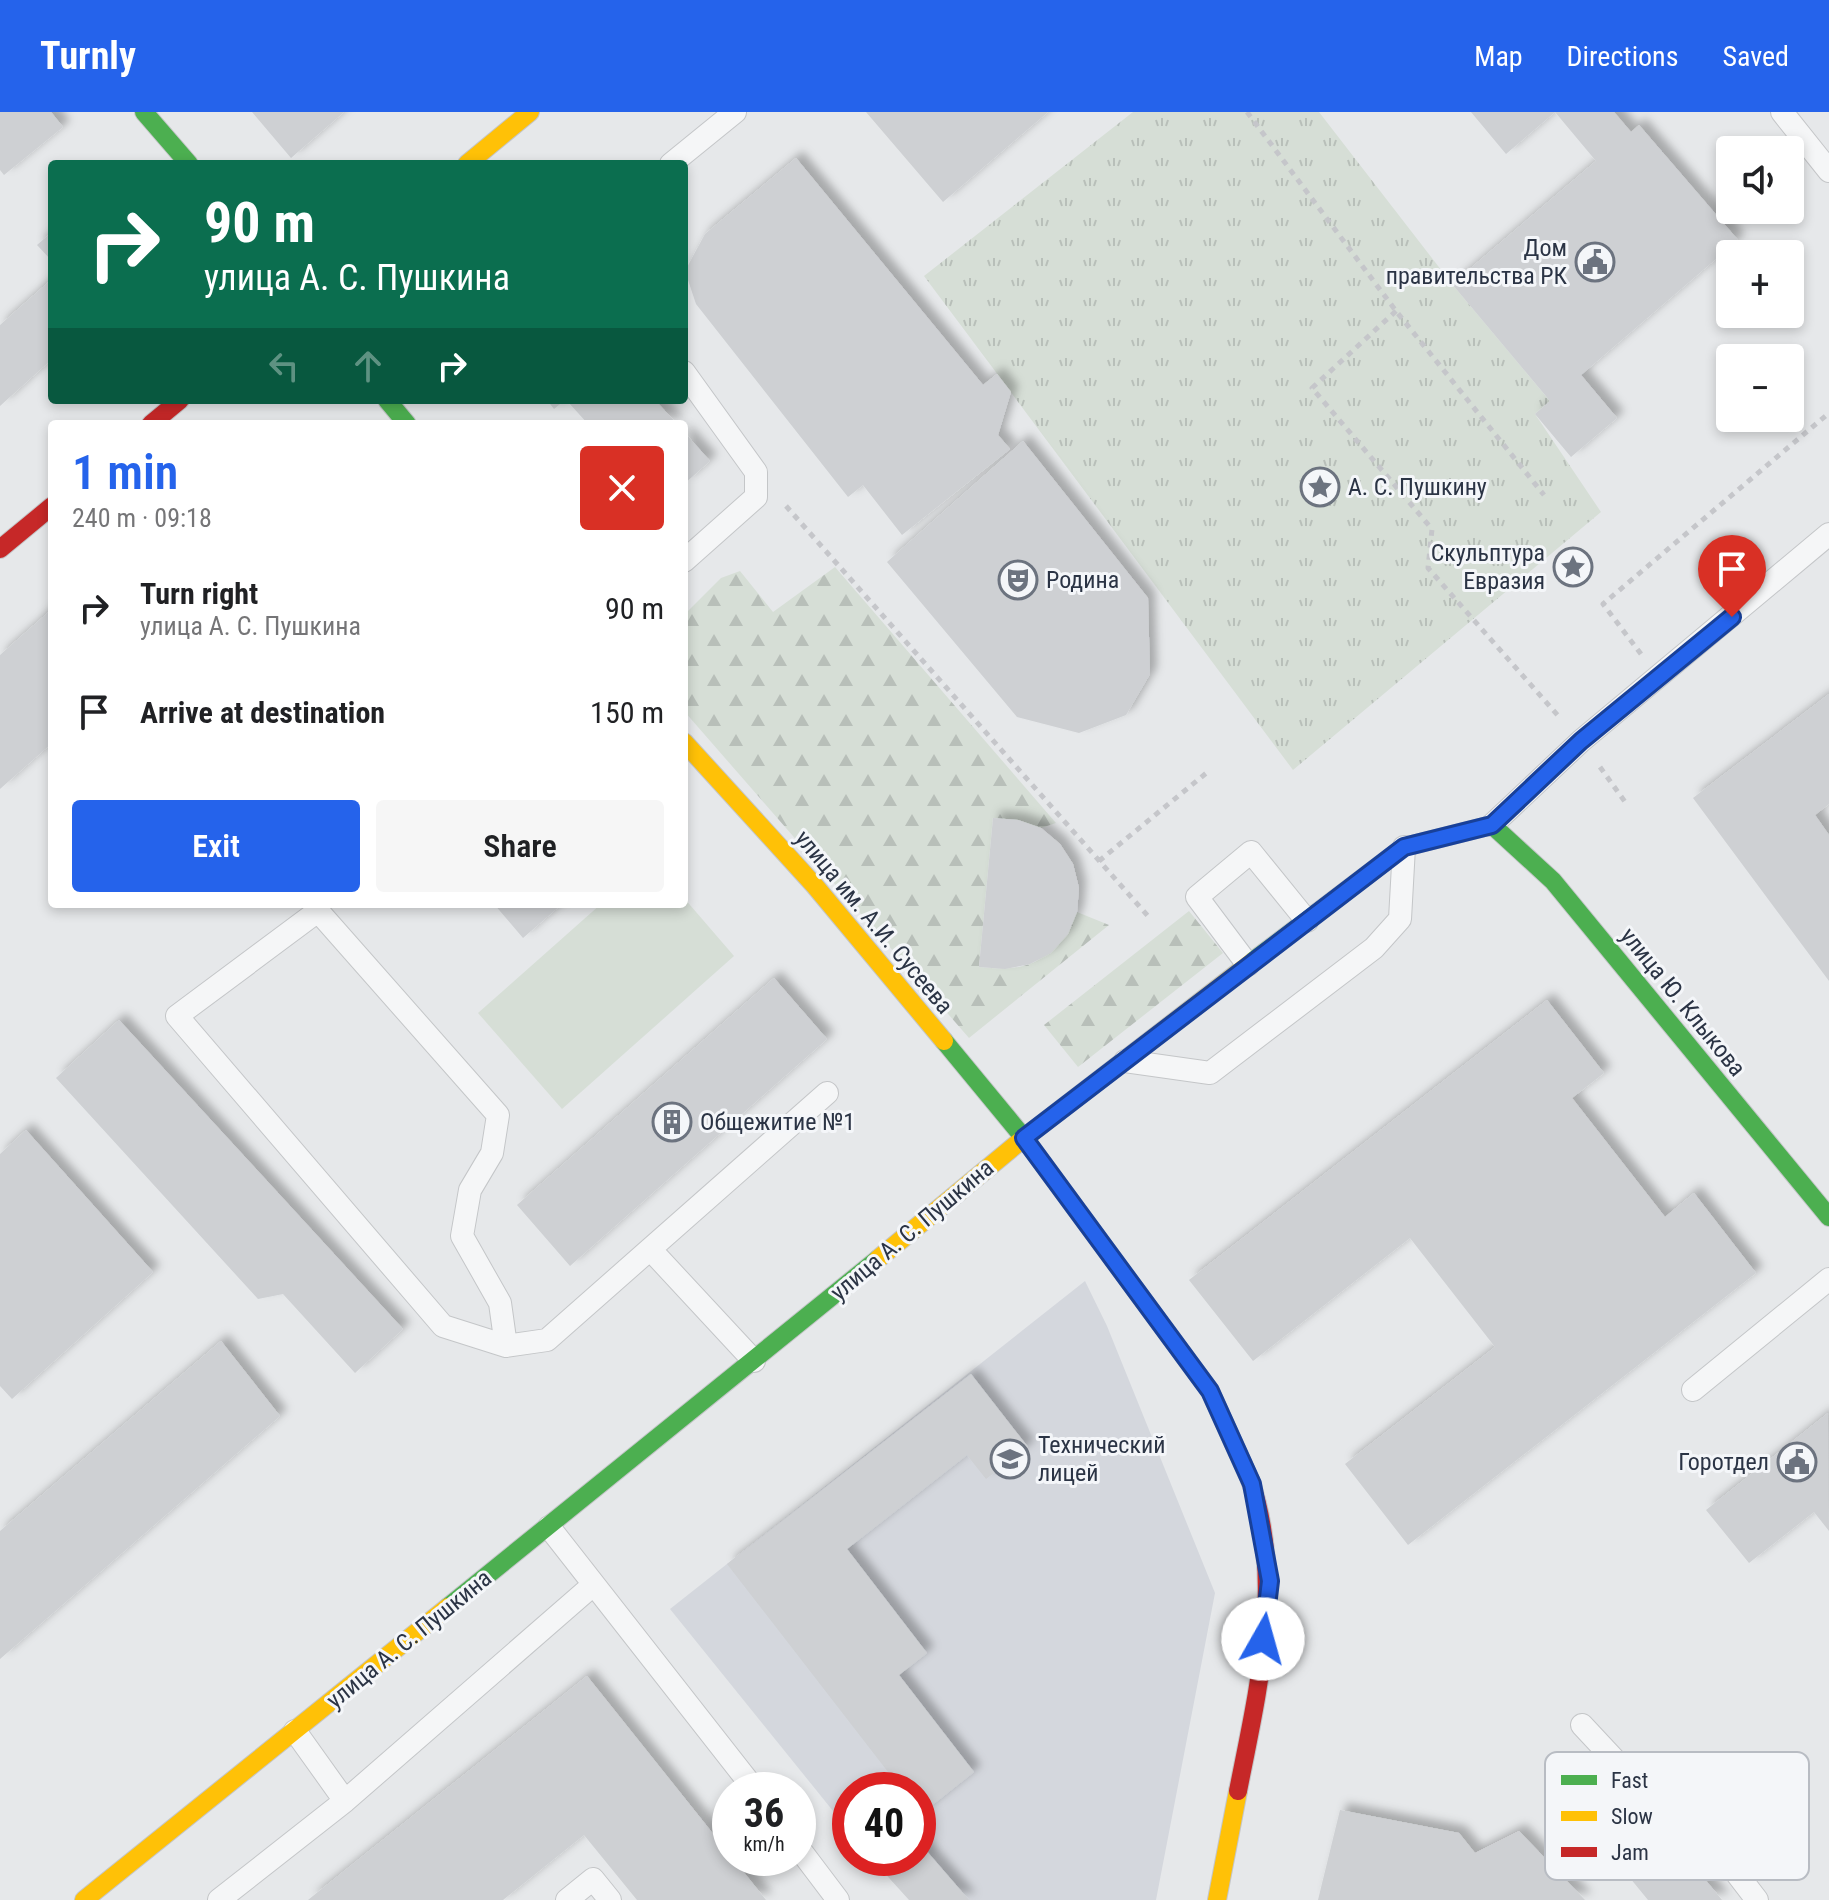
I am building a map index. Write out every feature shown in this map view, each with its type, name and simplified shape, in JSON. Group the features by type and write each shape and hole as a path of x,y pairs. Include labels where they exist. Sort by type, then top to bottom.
{"main road":[{"path":"144,112 186,160"},
{"path":"472,160 530,112"},
{"path":"156,420 175,404"},
{"path":"390,404 404,420"},
{"path":"0,549 48,509"},
{"name":"улица им. А.И. Сусеева","path":"688,746 815,886 1024,1138 1210,1391 1252,1484 1270,1581 1257,1696 1217,1900"},
{"name":"улица А. С. Пушкина","path":"84,1900 754,1361 1024,1138 1248,965 1404,847 1492,825"},
{"name":"улица Ю. Клыкова","path":"1492,825 1553,881 1829,1217"}],"lane":[{"path":"676,160 735,112"},
{"path":"1782,112 1829,171"},
{"path":"688,378 756,472 756,497 688,557"},
{"name":"улица А. С. Пушкина","path":"1492,825 1581,741 1829,534"},
{"path":"1123,1061 1210,1073 1223,1064 1374,948 1400,919 1404,847"},
{"path":"1248,965 1197,897 1251,852 1307,921"},
{"path":"506,1346 500,1303 462,1236 470,1190 492,1153 498,1115 318,911 177,1016 443,1326 506,1346 547,1340 827,1093"},
{"path":"650,1249 754,1361"},
{"path":"1693,1390 1829,1279"},
{"path":"549,1527 593,1585 631,1627 741,1772"},
{"path":"219,1900 345,1801 593,1585"},
{"path":"1582,1725 1607,1752"},
{"path":"295,1731 345,1801"},
{"path":"816,1871 838,1900"},
{"path":"567,1900 593,1879 610,1900"},
{"path":"1742,1880 1757,1900"}],"path":[{"path":"1247,112 1396,311 1544,495"},
{"path":"1396,311 1312,388 1432,529 1428,568 1581,741 1628,806"},
{"path":"1659,679 1603,604 1829,413"},
{"path":"756,472 1148,916"},
{"path":"1099,861 1210,770"}],"shaded area":[{"name":"Технический лицей","path":"1085,1281 1107,1326 1215,1593 1156,1900 909,1900 914,1876 936,1876 936,1772 832,1772 832,1810 816,1790 816,1772 802,1772 670,1609"}],"green space":[{"path":"1133,112 1319,112 1452,284 1550,401 1535,414 1601,512 1293,770 924,276"},
{"path":"835,567 1056,823 1041,828 1018,820 993,818 979,967 1015,968 1039,959 1057,941 1077,912 1109,925 969,1038 688,716 688,611 721,578 740,571 773,612"},
{"path":"688,903 734,956 562,1109 478,1013 596,908 688,908"},
{"path":"1189,911 1223,953 1078,1067 1044,1025"}],"building":[{"path":"0,112 51,112 63,127 4,175 0,170"},
{"path":"252,112 344,112 291,158"},
{"path":"866,112 1048,112 943,202"},
{"path":"1471,112 1555,112 1506,154"},
{"name":"Дом правительства РК","path":"1555,112 1614,112 1631,132 1639,125 1716,214 1716,224 1724,224 1738,240 1716,240 1716,259 1581,375 1617,418 1571,457 1535,414 1550,401 1452,284 1596,161"},
{"path":"796,158 983,385 997,374 1011,392 998,435 1010,449 902,535 863,485 848,497 696,304 688,280 688,265 705,234"},
{"path":"48,235 48,257 37,245"},
{"path":"48,283 48,363 0,406 0,325"},
{"path":"570,404 659,404 673,420 584,420"},
{"path":"688,436 710,461 688,480"},
{"name":"Родина","path":"1023,441 1148,598 1150,674 1126,715 1079,733 1017,717 887,562"},
{"path":"48,613 48,747 0,789 0,655"},
{"path":"1829,694 1829,804 1815,815 1829,835 1829,981 1693,798"},
{"path":"993,818 1018,820 1041,828 1060,844 1073,864 1079,888 1077,912 1068,934 1051,953 1030,964 1005,969 979,967"},
{"path":"497,908 557,908 523,938"},
{"name":"Общежитие №1","path":"774,978 827,1039 570,1266 517,1205"},
{"path":"1547,1000 1604,1073 1572,1098 1665,1217 1694,1193 1756,1273 1408,1545 1345,1464 1495,1347 1410,1238 1253,1361 1189,1280"},
{"path":"119,1020 403,1329 355,1373 283,1294 258,1299 56,1078"},
{"path":"26,1130 153,1272 12,1399 0,1386 0,1154"},
{"path":"221,1341 280,1416 0,1659 0,1531"},
{"path":"971,1374 1028,1447 986,1479 967,1455 847,1549 927,1653 899,1675 974,1772 936,1802 936,1772 888,1772 727,1564"},
{"name":"Горотдел","path":"1828,1413 1829,1531 1814,1512 1749,1563 1706,1510"},
{"path":"587,1676 712,1832 712,1876 747,1876 766,1900 637,1900 584,1835 503,1900 308,1900"},
{"path":"1340,1810 1459,1833 1475,1853 1519,1831 1545,1858 1545,1880 1566,1880 1585,1900 1318,1900"},
{"path":"936,1862 969,1900 909,1900 887,1876 936,1876"},
{"path":"1632,1880 1706,1880 1722,1900 1648,1900"}],"traffic: fast":[{"path":"144,112 186,160"},
{"path":"390,404 404,420"},
{"path":"1253,961 1404,847 1492,825 1553,881 1829,1217"},
{"path":"944,1041 1024,1138 1210,1391 1250,1480"},
{"path":"448,1607 878,1259"}],"traffic: slow":[{"path":"472,160 530,112"},
{"path":"688,746 815,886 944,1041"},
{"path":"878,1259 1024,1138 1253,961"},
{"path":"84,1900 448,1607"},
{"path":"1217,1900 1238,1791"}],"traffic: jam":[{"path":"156,420 175,404"},
{"path":"0,549 48,509"},
{"path":"1238,1791 1260,1675 1267,1596 1266,1557 1250,1480"}],"place":[{"name":"Дом правительства РК","path":"1595,262"},
{"name":"А. С. Пушкину","path":"1320,487"},
{"name":"Скульптура Евразия","path":"1573,567"},
{"name":"Родина","path":"1018,580"},
{"name":"Общежитие №1","path":"672,1122"},
{"name":"Технический лицей","path":"1010,1459"},
{"name":"Горотдел","path":"1797,1462"}],"route":[{"path":"1263,1639 1270,1581 1252,1484 1210,1391 1024,1138 1404,847 1492,825 1581,741 1732,617"}]}
